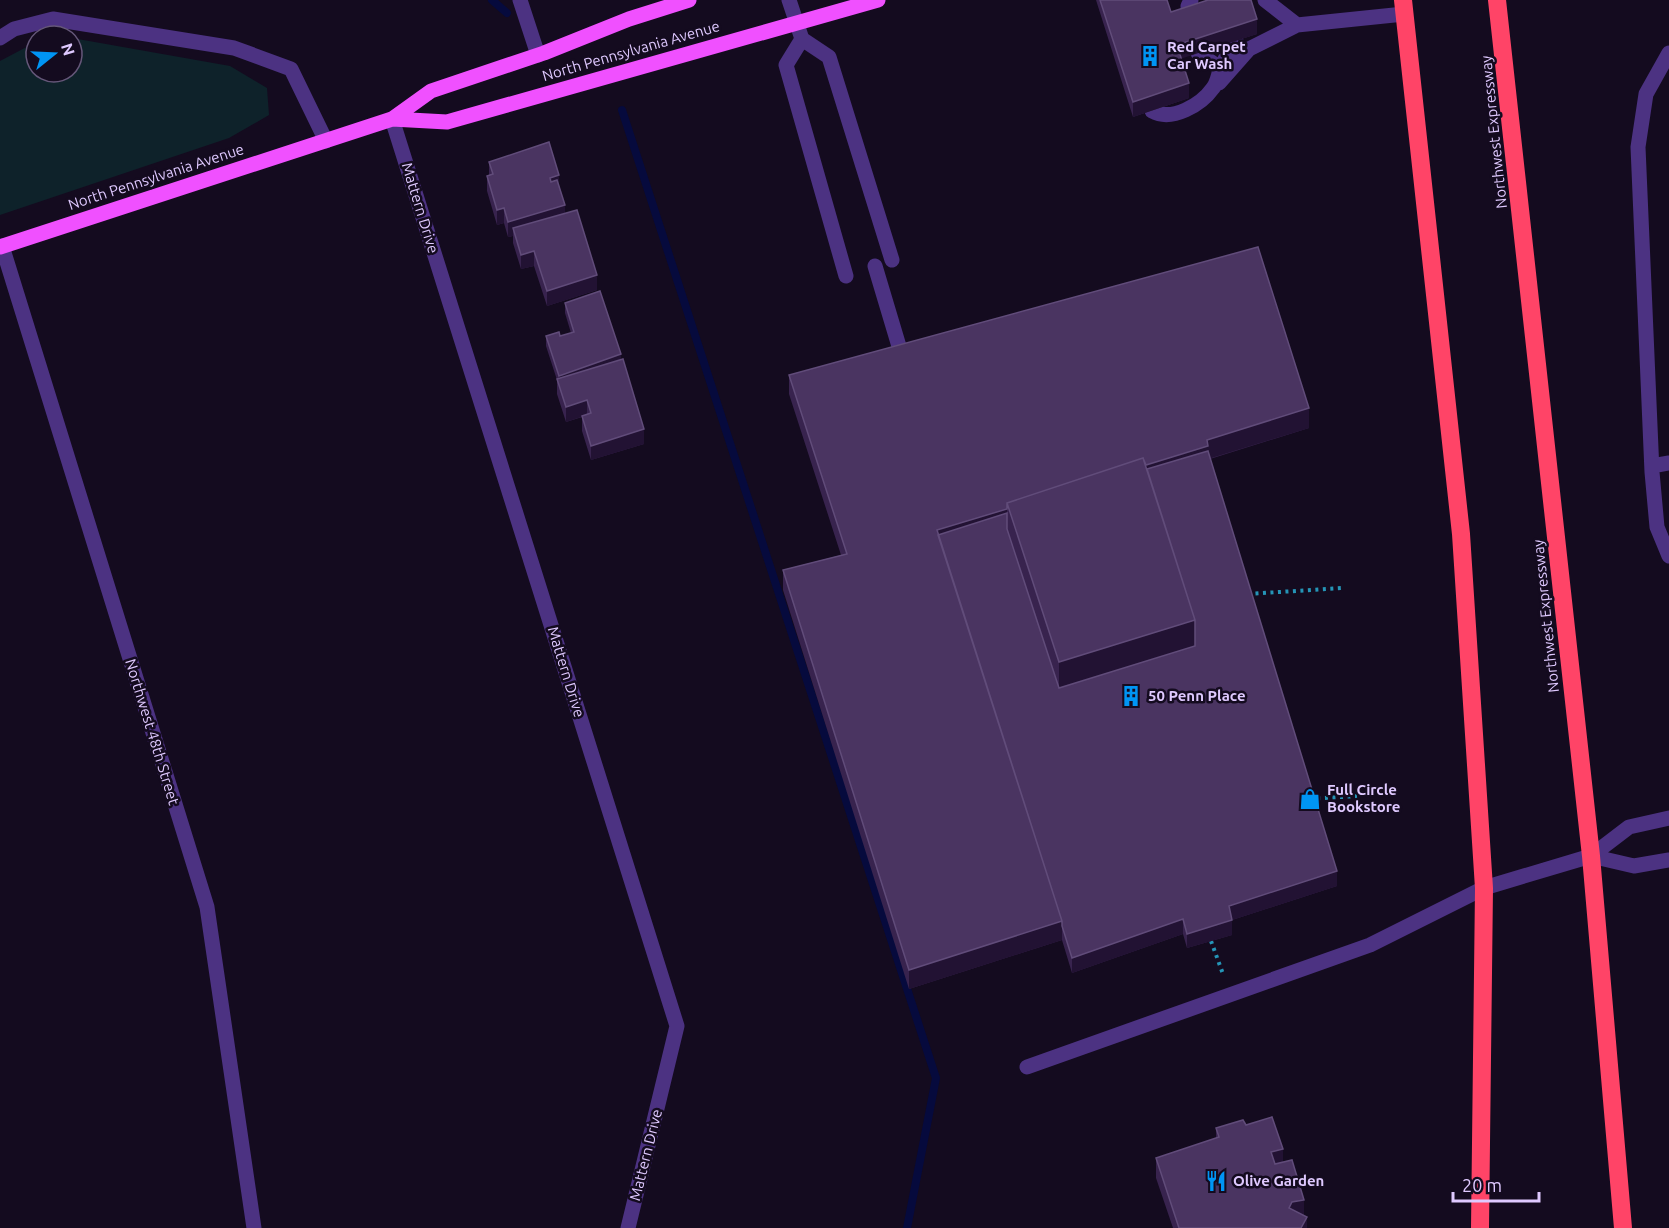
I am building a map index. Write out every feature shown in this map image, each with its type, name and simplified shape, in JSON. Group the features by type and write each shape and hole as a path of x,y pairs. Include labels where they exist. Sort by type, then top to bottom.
{"highway":[{"name":"Northwest Expressway","path":"1497,0 1591,856 1623,1228"},
{"path":"1403,7 1461,534 1484,888 1480,1228"}],"main road":[{"name":"North Pennsylvania Avenue","path":"1,247 392,120 431,91 538,55 629,19 689,0"},
{"name":"North Pennsylvania Avenue","path":"392,120 447,122 799,32 878,0"}],"street":[{"path":"520,0 538,55"},
{"path":"789,0 799,32 829,57 892,260"},
{"path":"1265,0 1297,25"},
{"path":"1189,21 1188,6 1198,3"},
{"path":"1152,111 1161,116 1172,116 1198,103 1249,49 1297,25 1403,7"},
{"path":"0,38 14,29 53,19 234,48 291,69 326,141"},
{"path":"799,32 786,65 846,276"},
{"path":"1214,87 1220,68 1236,40"},
{"path":"1215,47 1220,68"},
{"path":"1198,53 1220,68"},
{"path":"1669,53 1646,94 1638,147 1652,466 1657,527 1669,556"},
{"name":"Mattern Drive","path":"392,120 677,1026 628,1228"},
{"name":"Northwest 48th Street","path":"1,247 207,907 254,1228"},
{"path":"875,266 907,373"},
{"path":"1652,466 1669,463"},
{"path":"1027,1067 1370,945 1484,888 1591,856 1629,827 1669,818"},
{"path":"1591,856 1634,866 1669,860"}],"path":[{"path":"1247,594 1342,588"},
{"path":"1310,799 1357,796"},
{"path":"1211,941 1230,994"}],"shaded area":[{"path":"84,40 230,66 267,88 269,115 229,138 0,215 0,61 24,48 24,84 84,84"}],"building":[{"name":"Red Carpet Car Wash","path":"1100,0 1167,0 1171,12 1208,0 1251,0 1257,19 1177,45 1189,83 1133,102"},
{"path":"549,142 559,175 550,178 551,182 557,180 565,205 508,222 504,208 497,210 487,176 493,174 489,162"},
{"path":"577,210 597,275 547,291 534,251 521,255 513,228"},
{"path":"1258,247 1309,408 1207,440 1208,446 1146,465 1143,458 1007,503 1007,509 937,530 1062,921 909,970 783,570 847,554 789,375"},
{"path":"600,291 621,354 559,376 546,336 559,332 560,336 574,332 565,303"},
{"path":"623,359 644,429 591,446 582,416 591,413 587,400 566,407 557,379"},
{"name":"50 Penn Place","path":"1208,451 1337,871 1229,906 1232,920 1187,934 1183,919 1072,958 938,535 1007,513 1007,529 1059,688 1195,646 1195,620 1147,469"},
{"path":"1143,458 1195,620 1059,662 1007,503"},
{"name":"Olive Garden","path":"1272,1117 1283,1149 1271,1152 1275,1164 1292,1160 1304,1200 1292,1202 1289,1208 1307,1217 1301,1228 1179,1228 1156,1158 1219,1137 1216,1128 1243,1120 1246,1125"}],"waterway":[{"path":"492,0 507,13"},
{"path":"622,110 936,1078 907,1228"}],"place":[{"name":"Red Carpet Car Wash","path":"1150,56"},
{"name":"50 Penn Place","path":"1131,696"},
{"name":"Full Circle Bookstore","path":"1310,799"},
{"name":"Olive Garden","path":"1216,1181"}]}
